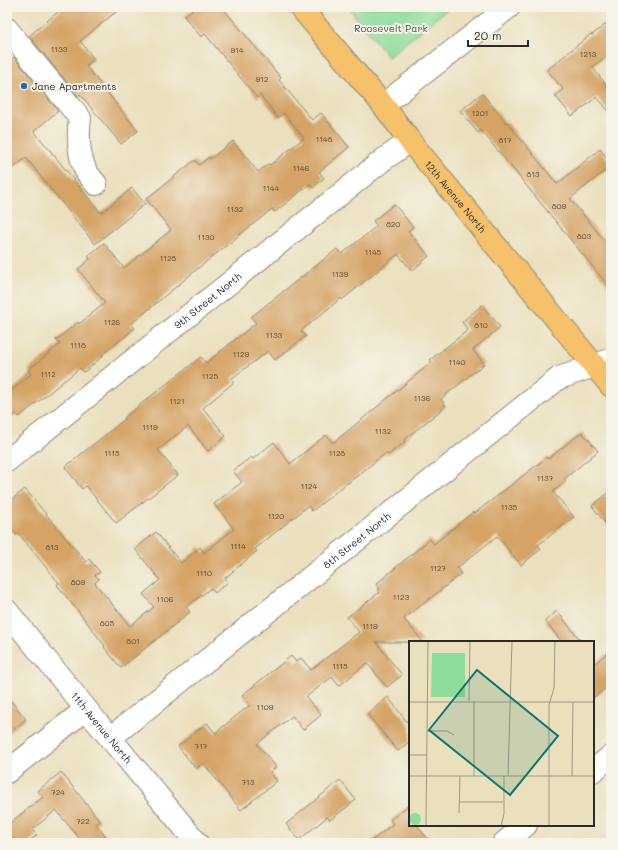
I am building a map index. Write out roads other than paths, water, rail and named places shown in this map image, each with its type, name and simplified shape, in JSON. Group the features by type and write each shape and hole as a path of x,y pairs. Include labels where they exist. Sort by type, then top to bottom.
{"main road":[{"name":"12th Avenue North","path":"300,7 383,105 410,141 603,363 611,386"}],"street":[{"path":"383,105 509,7"},
{"path":"7,29 80,118 78,130 81,156 85,170 96,184"},
{"name":"9th Street North","path":"7,461 383,160 410,141"},
{"name":"8th Street North","path":"110,738 559,378 603,363"},
{"name":"11th Avenue North","path":"7,611 196,843"},
{"path":"7,772 86,709"},
{"path":"594,770 611,756"},
{"path":"504,843 525,826"}],"place":[{"name":"Jane Apartments","path":"24,86"}],"park label":[{"name":"Roosevelt Park","path":"391,28"}]}
